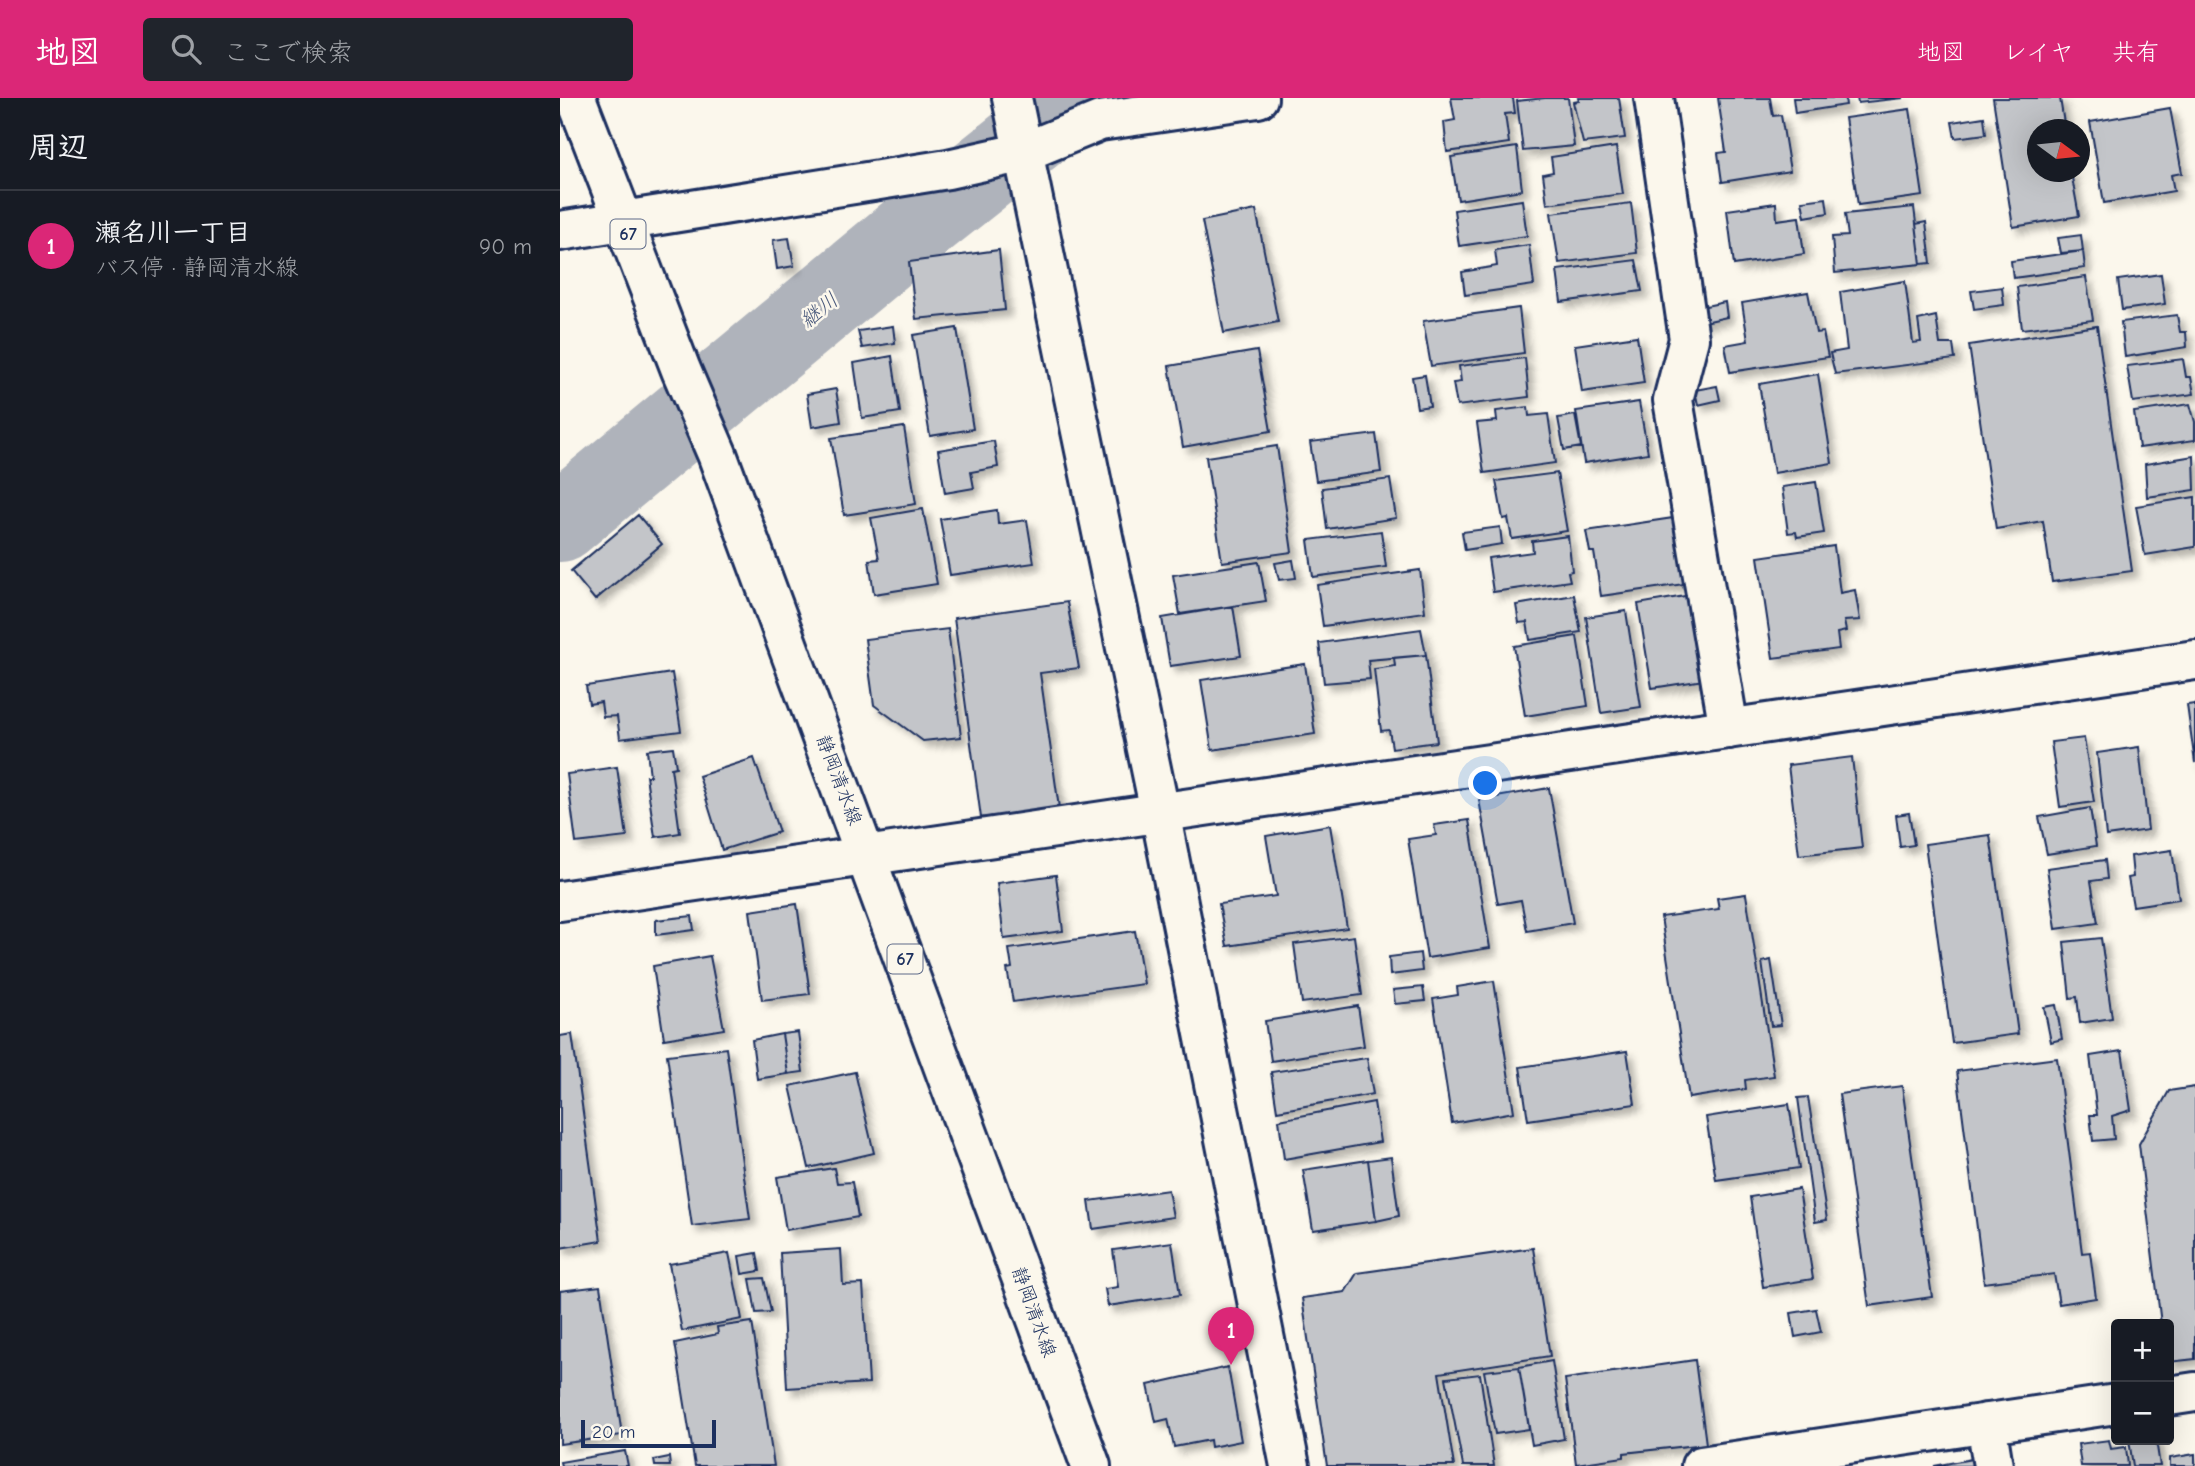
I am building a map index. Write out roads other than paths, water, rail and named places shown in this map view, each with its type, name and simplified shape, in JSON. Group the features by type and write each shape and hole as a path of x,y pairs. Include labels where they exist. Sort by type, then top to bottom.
{"street":[{"name":"静岡清水線","path":"576,98 681,370 717,454 867,853 1091,1466"},
{"path":"1012,98 1160,812 1290,1466"},
{"path":"560,231 948,169 1024,152 1115,110 1258,98"},
{"path":"1654,98 1689,339 1673,400 1728,729"},
{"path":"560,901 867,853 2195,660"},
{"path":"2174,1395 2195,1392"},
{"path":"1701,1466 2111,1405"},
{"path":"1986,1423 1993,1466"}],"waterway":[{"name":"継川","path":"560,522 922,222 1078,98"}],"place":[{"name":"瀬名川一丁目","path":"1231,1365"}]}
